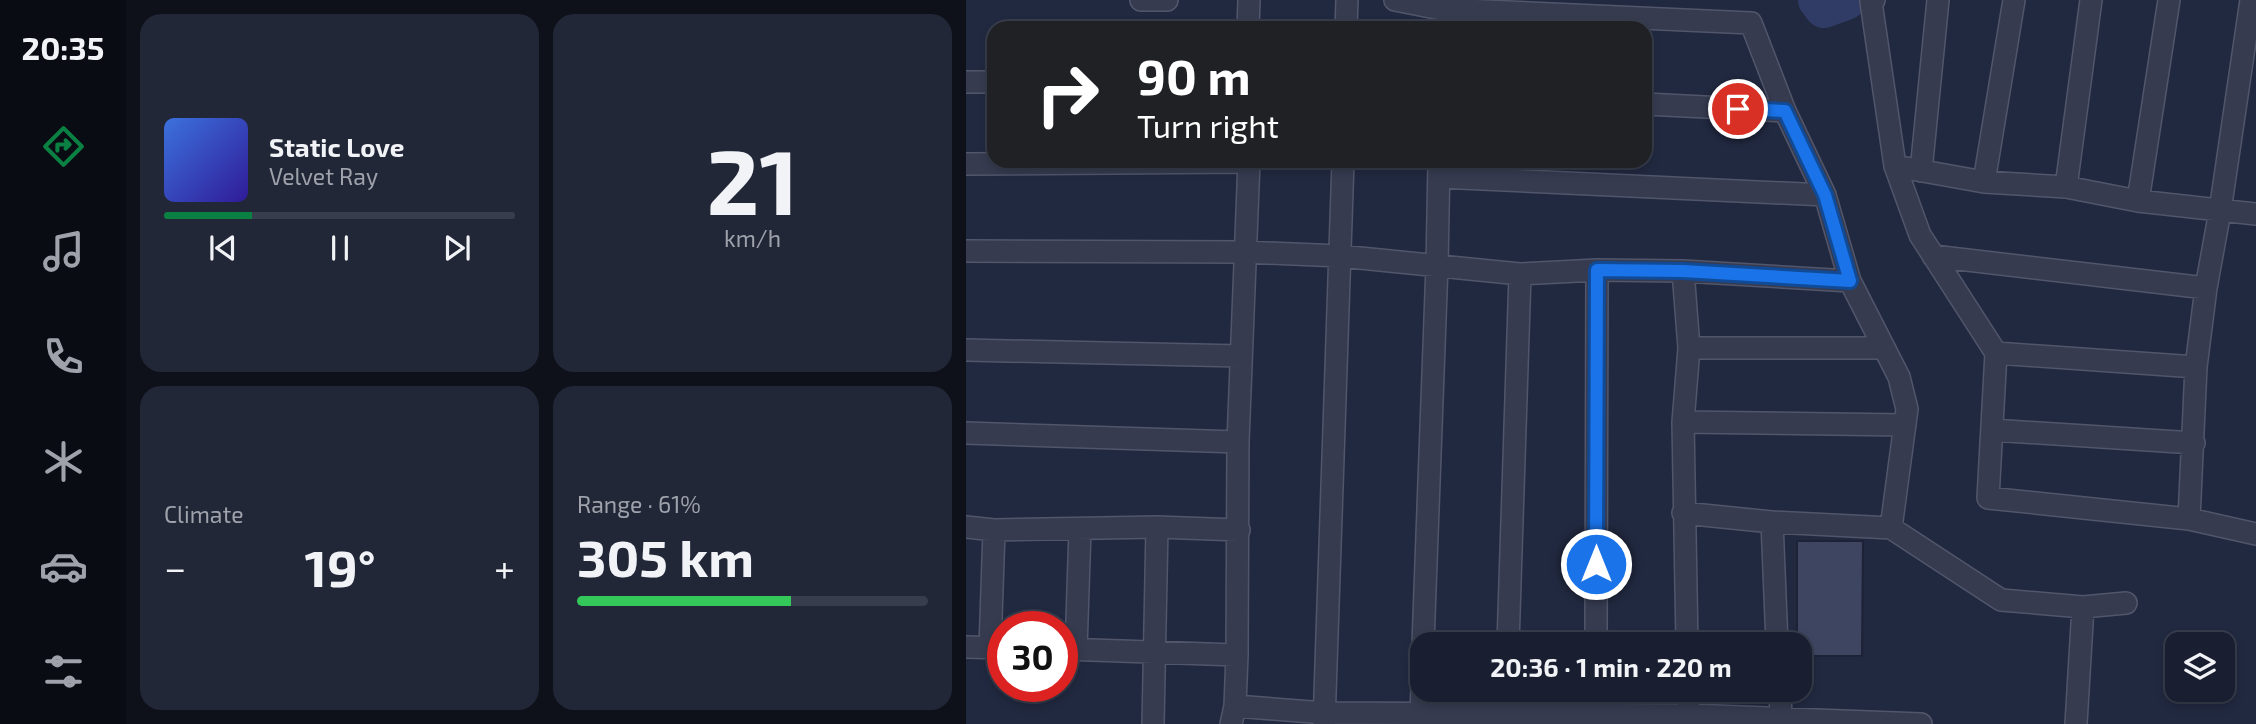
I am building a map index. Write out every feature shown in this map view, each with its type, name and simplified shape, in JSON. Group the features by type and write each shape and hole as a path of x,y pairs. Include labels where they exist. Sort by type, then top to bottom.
{"street":[{"path":"1141,0 1167,0"},
{"path":"1248,21 1249,0"},
{"path":"1346,21 1347,0"},
{"path":"1395,0 1440,19 1596,21"},
{"path":"1874,0 1871,2 1895,166 1920,235 1996,353 1988,498 2189,519 2256,534"},
{"path":"1921,171 1938,0"},
{"path":"1984,182 2014,0"},
{"path":"2066,187 2091,0"},
{"path":"2138,201 2169,0"},
{"path":"2189,519 2196,367 2252,0"},
{"path":"1652,22 1751,23 1785,111 1825,195 1850,281 1899,377 1907,409 1891,528"},
{"path":"966,82 987,82"},
{"path":"1652,104 1785,111"},
{"path":"966,164 987,164"},
{"path":"1895,166 1984,182 2066,187 2138,201 2256,214"},
{"path":"1249,168 1238,442 1237,655 1233,715 1325,719 1420,714 1596,715 1689,720 1781,719 1922,724"},
{"path":"1325,719 1343,168"},
{"path":"1423,632 1439,169 1825,195"},
{"path":"966,251 1245,252 1340,256 1520,274 1597,270 1683,271 1850,281"},
{"path":"1933,256 2206,288"},
{"path":"1596,632 1597,270"},
{"path":"1683,271 1689,348 1683,422 1687,632"},
{"path":"1508,632 1520,274"},
{"path":"1689,348 1883,348"},
{"path":"966,350 1241,356"},
{"path":"1996,353 2196,367"},
{"path":"1683,422 1905,425"},
{"path":"1992,430 2194,443"},
{"path":"966,433 1238,442"},
{"path":"1683,513 1772,522 1891,528 2001,600 2083,607 2126,603"},
{"path":"1772,522 1777,632"},
{"path":"966,527 994,530 1157,527 1239,530"},
{"path":"1153,724 1157,527"},
{"path":"994,530 995,611"},
{"path":"1073,611 1080,530"},
{"path":"2076,724 2083,607"},
{"path":"966,647 987,648"},
{"path":"1078,650 1237,655"},
{"path":"1420,714 1421,702"},
{"path":"1506,702 1506,714"},
{"path":"1596,702 1596,715"},
{"path":"1689,702 1689,720"},
{"path":"1780,702 1781,719"}],"building":[{"path":"1797,541 1863,541 1862,656 1812,656 1812,632 1797,632"}],"waterway":[{"path":"1818,0 1824,8 1846,0"}],"route":[{"path":"1596,564 1597,270 1683,271 1850,281 1825,195 1785,111 1738,109"}]}
